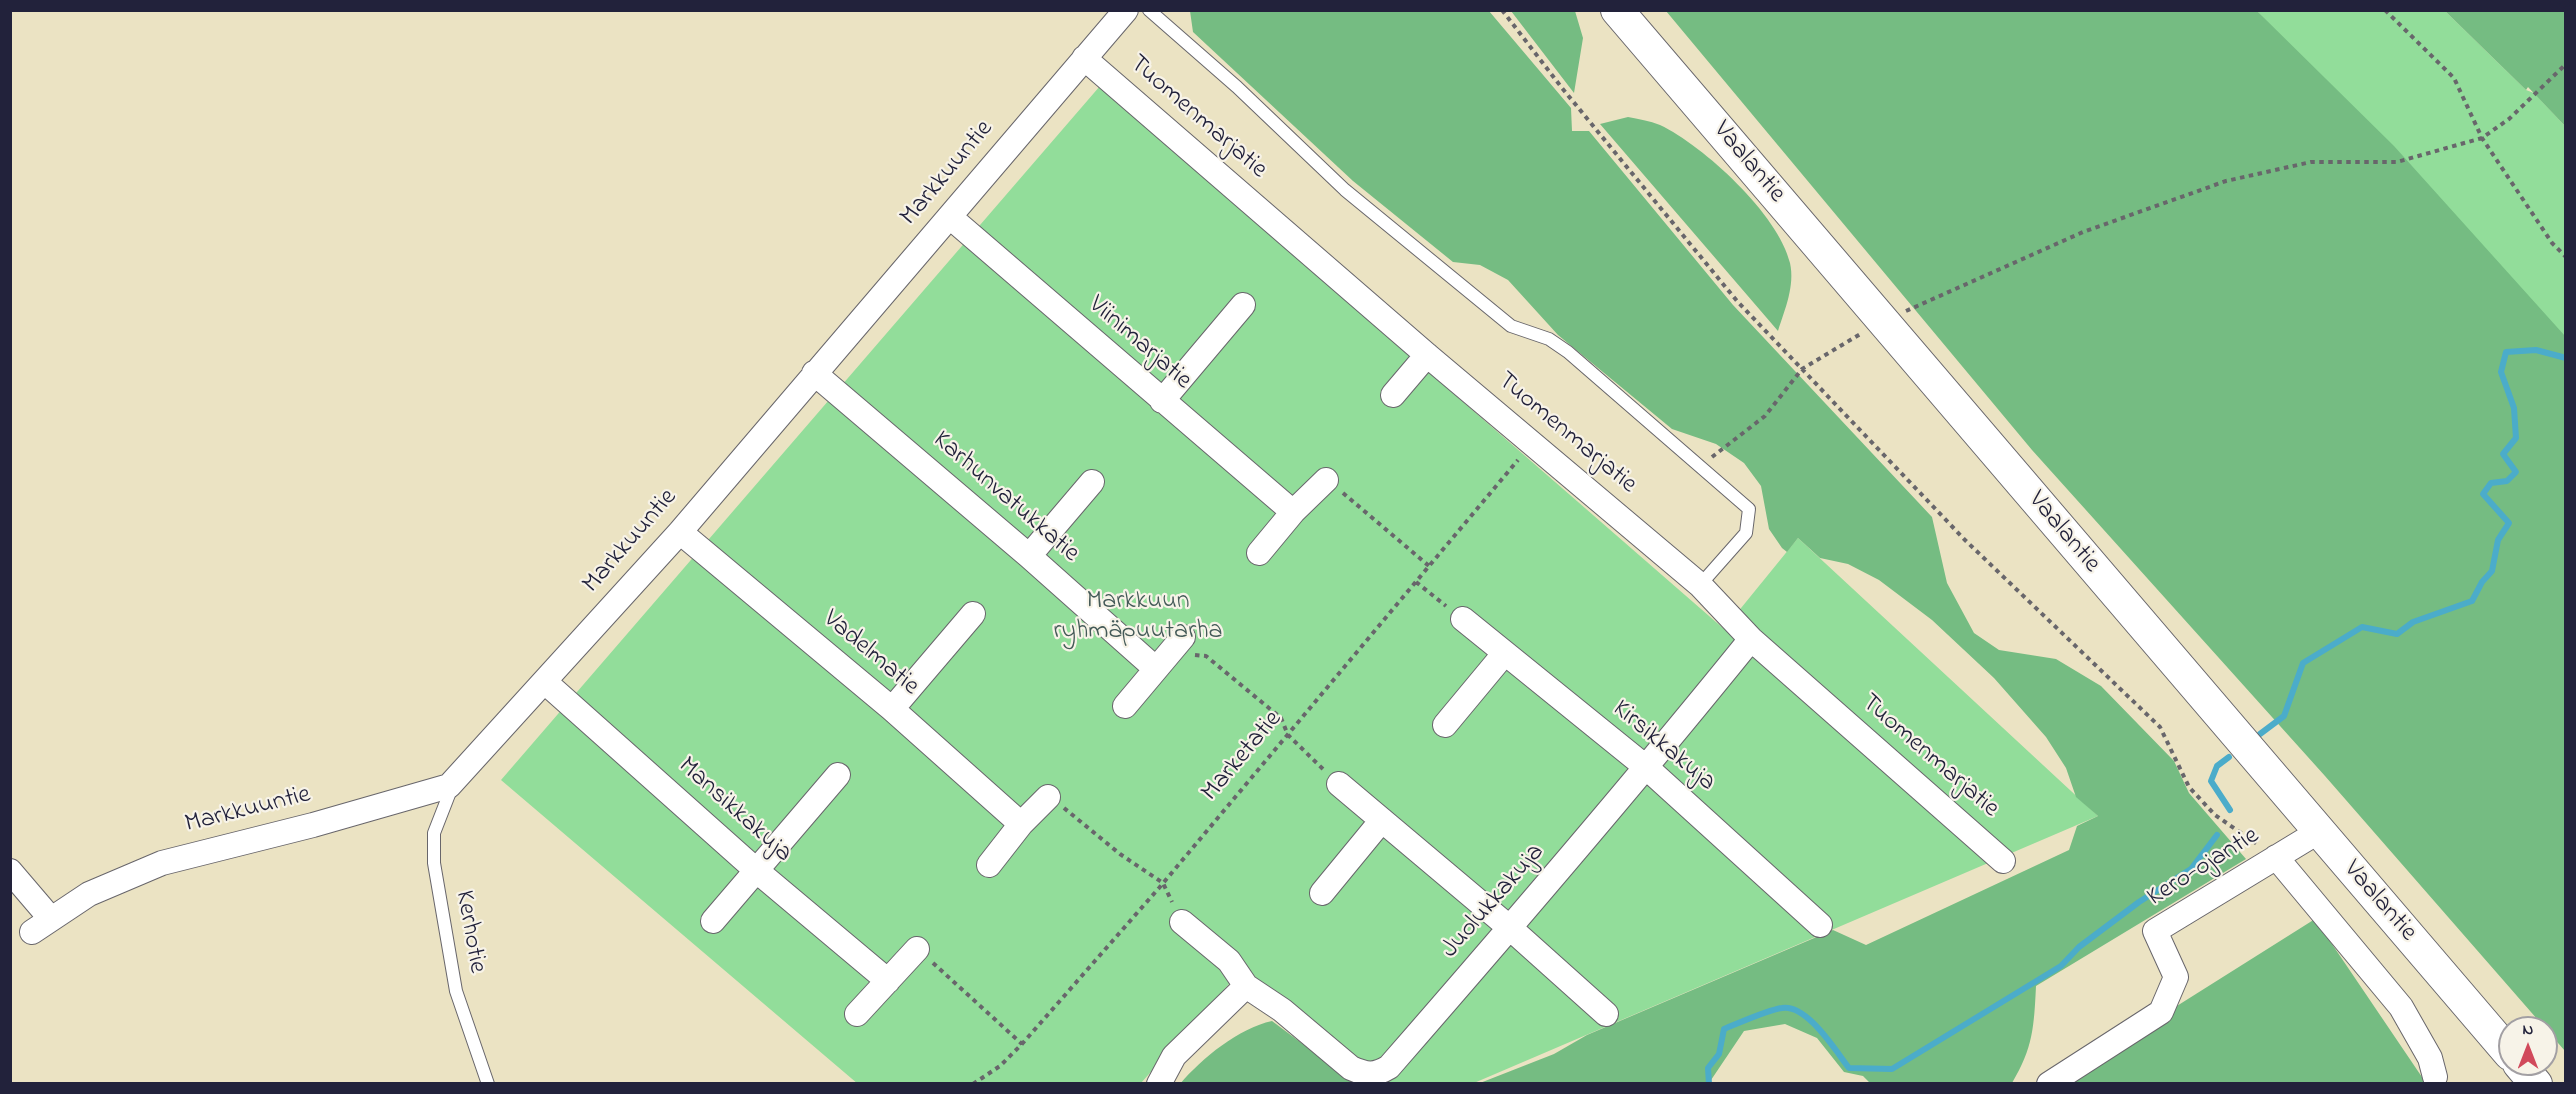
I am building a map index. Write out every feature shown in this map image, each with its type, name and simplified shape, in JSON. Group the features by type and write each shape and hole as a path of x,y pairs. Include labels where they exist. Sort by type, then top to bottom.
{"street":[{"name":"Markkuuntie","path":"10,871 41,926 89,894 162,863 313,825 449,786 680,532 1126,10"},
{"name":"Vaalantie","path":"1617,10 2498,1040"},
{"name":"Tuomenmarjatie","path":"1084,58 1427,355 1700,585 1751,639 2003,861"},
{"name":"Viinimarjatie","path":"950,217 1293,512"},
{"path":"1162,401 1243,305"},
{"path":"1393,395 1427,355"},
{"name":"Karhunvatukkatie","path":"814,374 1029,556 1170,653"},
{"path":"1259,553 1293,512 1326,480"},
{"path":"1029,556 1092,482"},
{"name":"Vadelmatie","path":"680,532 892,709 1021,824"},
{"path":"892,709 973,614"},
{"name":"Kirsikkakuja","path":"1463,619 1647,768 1820,925"},
{"name":"Juolukkakuja","path":"1182,922 1228,961 1246,986 1282,1010 1351,1068 1364,1074 1376,1074 1389,1067 1510,928 1647,768 1751,639"},
{"path":"1125,706 1170,653"},
{"path":"1445,725 1504,654"},
{"name":"Mansikkakuja","path":"545,682 757,871 888,981"},
{"path":"713,921 838,775"},
{"path":"1339,784 1510,928 1606,1014"},
{"path":"989,865 1021,824 1048,796"},
{"path":"1322,893 1382,820"},
{"name":"Kero-ojantie","path":"2049,1083 2161,1012 2176,976 2155,931 2318,832"},
{"path":"2276,857 2401,1007 2430,1059 2435,1077"},
{"path":"857,1014 917,949"},
{"path":"1159,1083 1174,1056 1246,986"}],"lane":[{"path":"1149,10 1237,87 1354,198 1512,326 1549,339 1568,352 1749,509 1746,533 1700,585"},
{"name":"Kerhotie","path":"449,786 450,792 434,833 434,863 456,991 489,1083"}],"path":[{"path":"1502,10 1562,88 1737,301 1965,540 2160,727 2189,787 2215,815 2276,857"},
{"path":"2385,10 2454,78 2482,138 2552,243 2565,257"},
{"path":"1701,465 1765,416 1802,369 1882,321 2083,232 2226,181 2311,162 2397,162 2482,138 2509,119 2565,64"},
{"name":"Marketatie","path":"973,1083 1000,1066 1022,1044 1163,883 1533,444"},
{"path":"1326,480 1429,566"},
{"path":"1416,582 1463,619"},
{"path":"1170,653 1206,656 1281,718 1288,735 1339,784"},
{"path":"1048,796 1120,854 1163,883"},
{"path":"917,949 1022,1044"}],"green space":[{"path":"1190,11 1489,11 1571,108 1572,131 1589,131 1733,305 1932,517 1947,583 1974,633 1999,650 2056,659 2101,686 2174,761 2189,793 2246,859 2036,986 2031,1037 2024,1059 2012,1083 1870,1083 1863,1076 1844,1072 1817,1038 1785,1024 1744,1031 1709,1083 1480,1083 1554,1054 1587,1035 1833,930 1866,945 2069,850 2077,826 2098,816 2076,797 2066,768 2046,737 1994,678 1932,620 1879,580 1848,564 1820,558 1798,538 1787,552 1782,548 1769,529 1761,486 1744,463 1716,444 1672,429 1558,335 1508,280 1480,265 1453,262 1353,181 1193,32"},
{"path":"1511,11 1575,11 1583,38 1574,93"},
{"path":"1666,11 2257,11 2394,146 2565,336 2565,1051 2558,1043 2558,1016 2534,1016 2325,776 2032,450"},
{"path":"2257,11 2445,11 2526,90 2534,93 2565,126 2565,347"},
{"path":"2445,11 2565,11 2565,126 2528,87 2526,90"},
{"name":"Markkuun ryhmäpuutarha","path":"1100,86 1724,629 1798,538 2098,816 1474,1083 1357,1083 1229,984 1141,1083 858,1084 501,780"},
{"path":"1628,117 1660,125 1697,149 1737,184 1771,224 1783,244 1791,272 1788,297 1778,331 1600,124"},
{"path":"2315,919 2426,1083 2053,1084"},
{"path":"1272,1021 1355,1083 1180,1084 1222,1045 1247,1030"}],"waterway":[{"path":"2260,734 2284,716 2303,663 2362,627 2397,634 2413,622 2472,601 2482,582 2492,571 2498,540 2509,523 2483,494 2491,483 2507,481 2516,472 2503,454 2516,438 2514,408 2501,372 2506,352 2536,350 2566,358"},
{"path":"2229,757 2217,766 2211,781 2230,810"},
{"path":"1709,1084 1708,1068 1719,1054 1724,1029 1782,1008 1801,1013 1810,1020 1849,1068 1892,1069 2061,966 2079,947 2139,902 2191,869 2217,835"}]}
